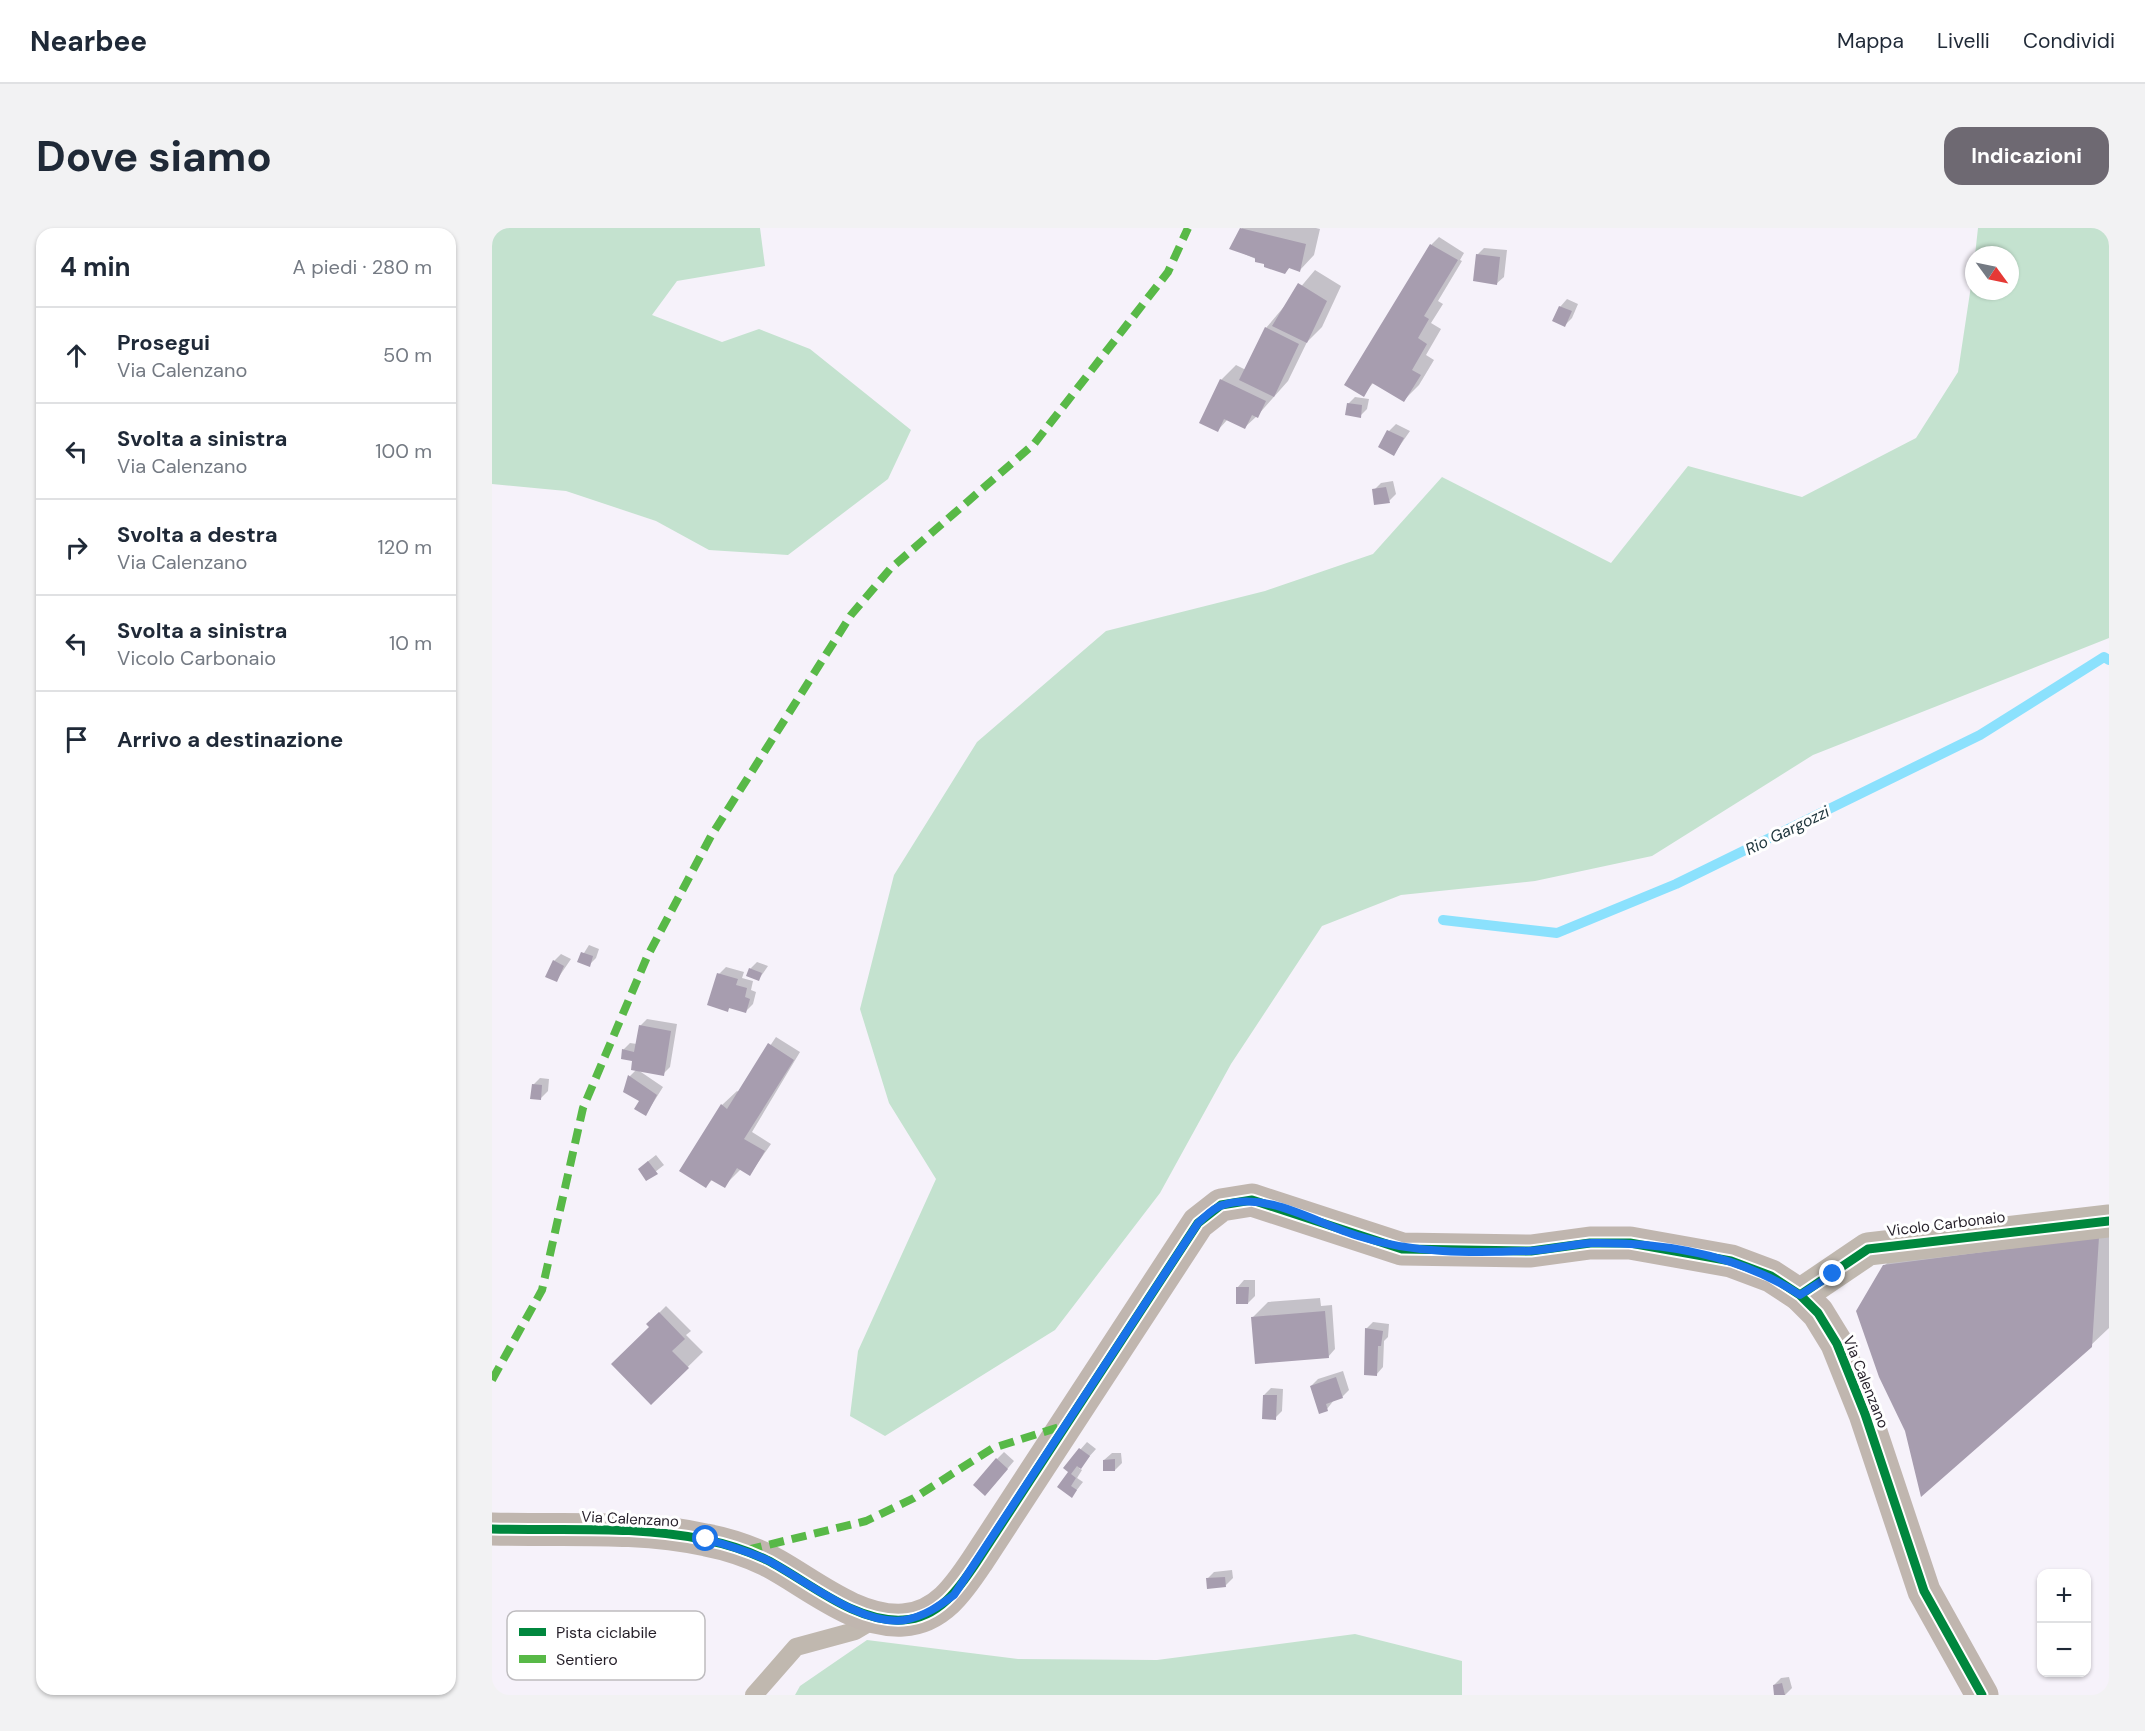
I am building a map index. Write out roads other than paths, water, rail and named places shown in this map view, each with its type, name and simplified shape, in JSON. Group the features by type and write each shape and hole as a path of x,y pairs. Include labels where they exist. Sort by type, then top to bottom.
{"street":[{"name":"Via Calenzano","path":"492,1529 656,1533 706,1539 746,1551 832,1598 877,1618 904,1620 931,1612 954,1595 1198,1223 1221,1205 1252,1200 1402,1249 1531,1251 1590,1243 1630,1244 1679,1250 1731,1261 1771,1276 1800,1295 1818,1313 1837,1344 1876,1447 1924,1591 1982,1695"},
{"name":"Vicolo Carbonaio","path":"1800,1295 1868,1249 2109,1221"}],"lane":[{"path":"754,1695 796,1647 855,1632 877,1618"}],"waterway":[{"name":"Rio Gargozzi","path":"1443,920 1557,933 1676,884 1980,735 2104,657 2109,660"}]}
